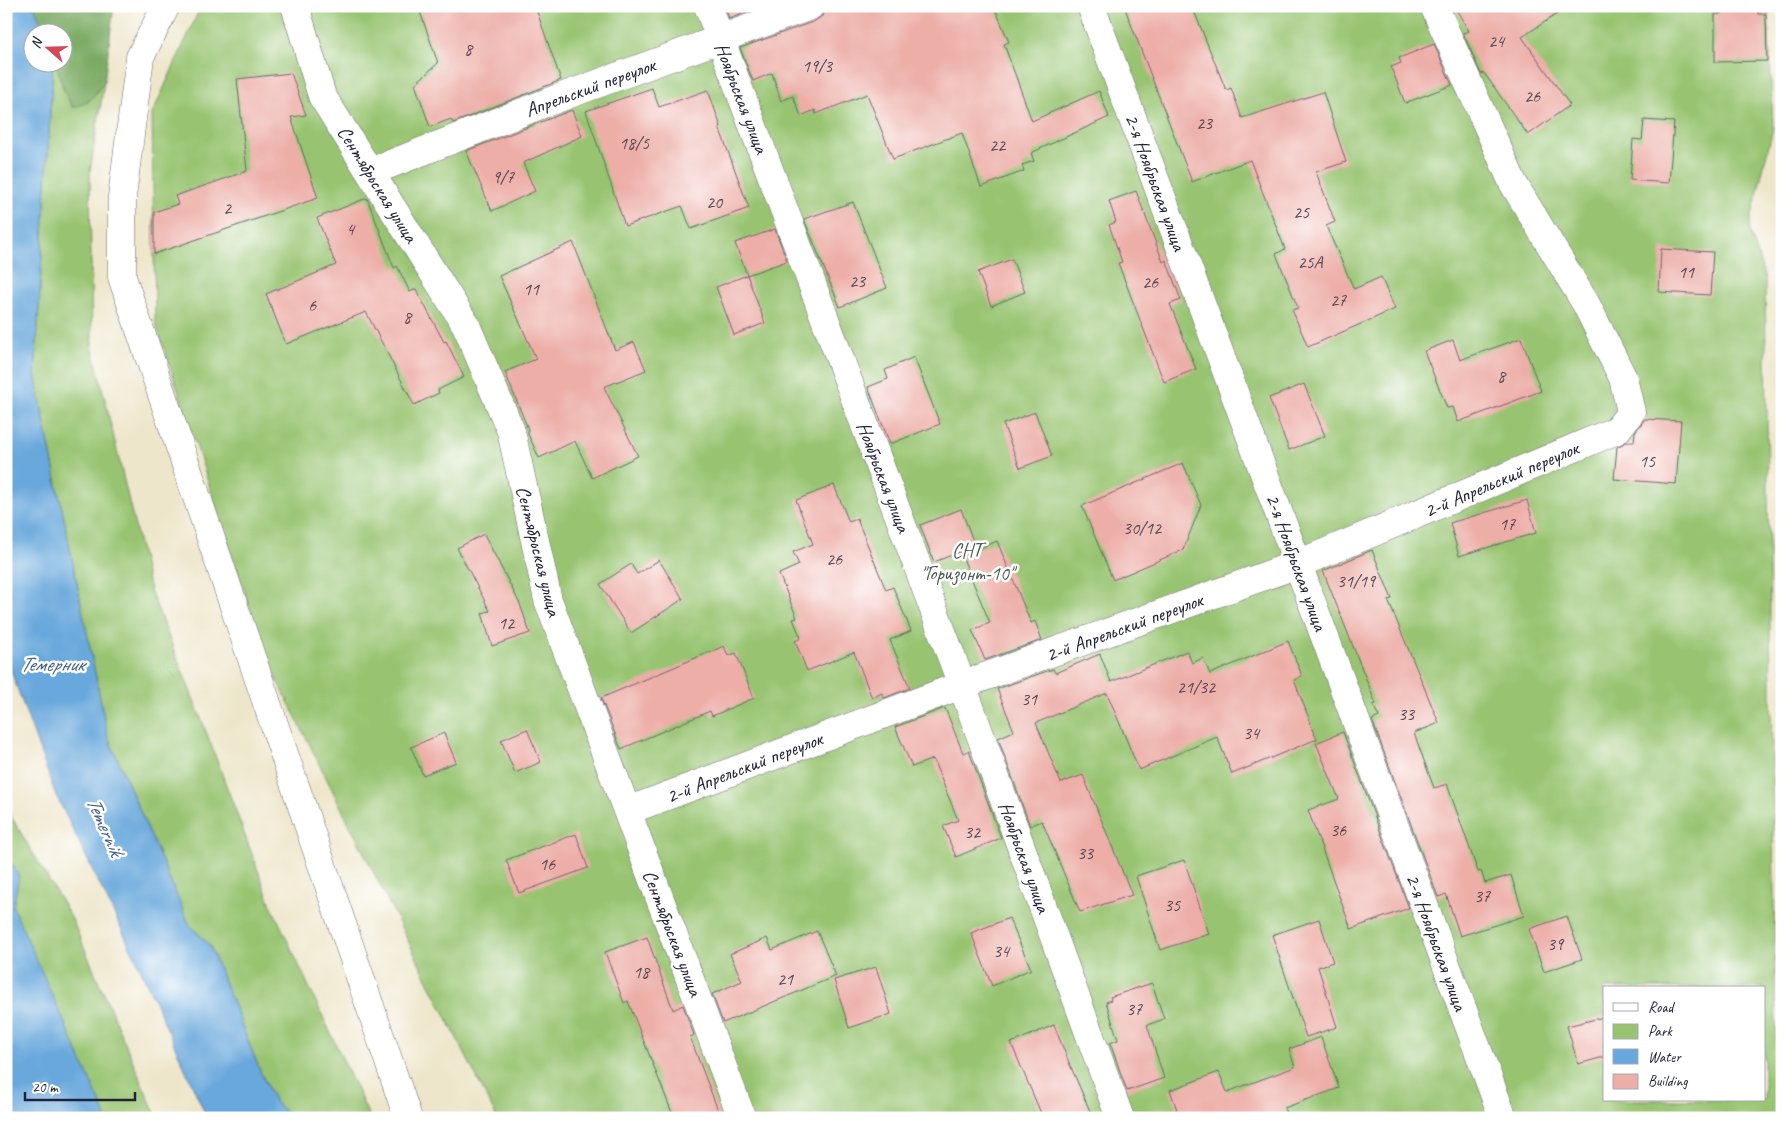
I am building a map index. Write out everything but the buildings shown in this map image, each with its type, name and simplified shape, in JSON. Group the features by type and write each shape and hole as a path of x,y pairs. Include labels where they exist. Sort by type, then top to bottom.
{"street":[{"path":"166,6 140,57 122,197 122,277 408,1118"},
{"name":"Сентябрьская улица","path":"295,6 322,96 466,325 511,430 548,600 742,1118"},
{"name":"Ноябрьская улица","path":"708,6 962,685 1120,1118"},
{"name":"Апрельский переулок","path":"370,172 548,102 810,6"},
{"name":"2-я Ноябрьская улица","path":"1091,6 1502,1118"},
{"name":"2-й Апрельский переулок","path":"627,811 962,685 1298,564 1617,430 1631,412 1624,378 1586,304 1513,183 1434,6"}],"green space":[{"path":"34,6 114,6 104,83 88,102 73,108 64,91 59,72 72,72 72,22 41,22"},
{"name":"СНТ \"Горизонт-10\"","path":"201,6 1768,6 1773,128 1749,228 1765,278 1776,1028 1782,1072 1782,1118 497,1118 267,660 155,321 152,114"},
{"path":"52,72 59,72 64,91 88,102 104,83 90,172 92,345 150,590 201,718 271,905 370,1118 292,1118 275,1102 261,1073 210,946 189,924 108,737 35,375"},
{"path":"6,808 72,919 157,1118 6,1118"}],"water":[{"name":"Темерник","path":"6,6 34,6 41,22 22,22 22,72 52,72 35,375 108,737 189,924 210,946 261,1073 275,1102 292,1118 207,1118 135,957 55,793 12,674 6,642"},
{"path":"6,852 19,877 13,907 107,1118 13,1118 6,1101"}],"water label":[{"name":"Temernik","path":"105,826"}]}
